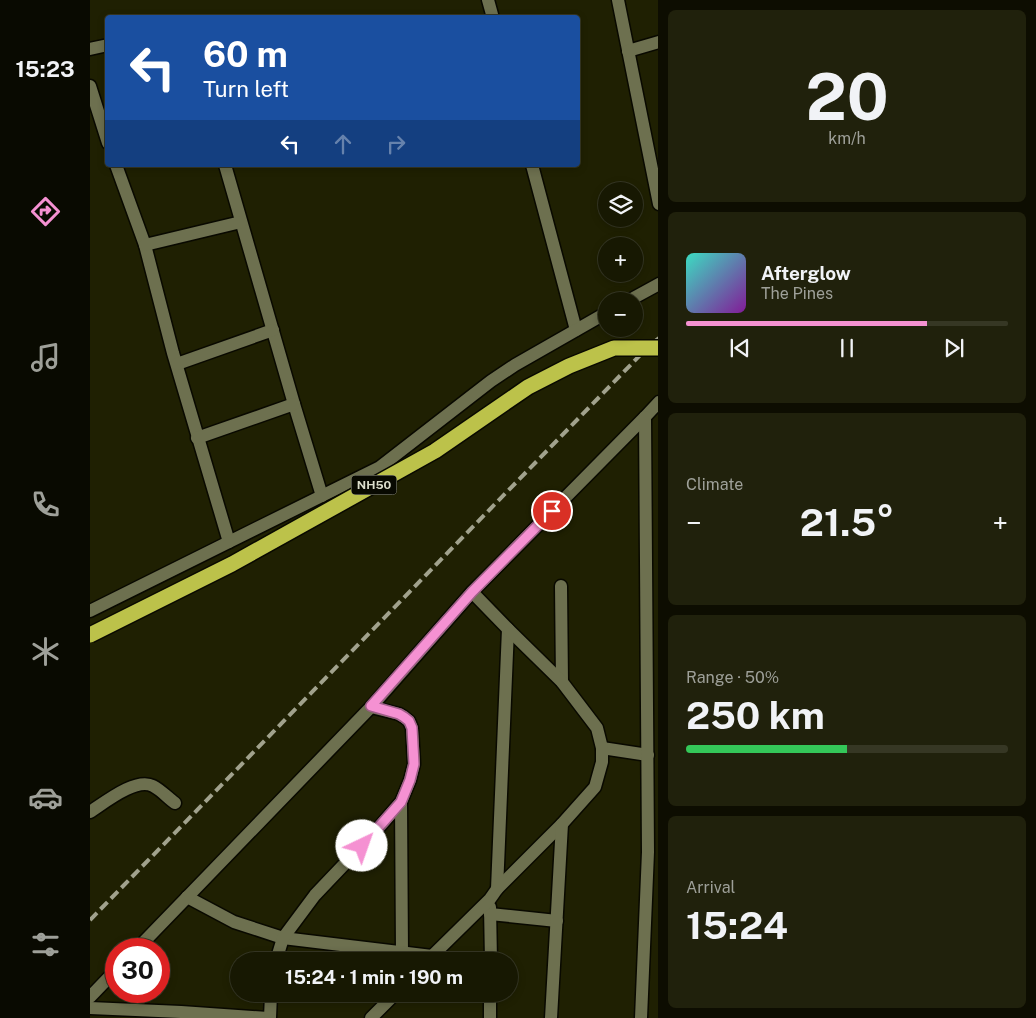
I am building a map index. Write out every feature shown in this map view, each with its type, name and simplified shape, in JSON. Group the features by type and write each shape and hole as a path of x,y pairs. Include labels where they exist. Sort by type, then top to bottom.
{"highway":[{"name":"NH50","path":"90,635 232,564 435,452 528,387 569,366 614,348 658,348"}],"street":[{"path":"488,0 492,15"},
{"path":"618,0 658,204"},
{"path":"628,50 658,42"},
{"path":"90,49 105,46"},
{"path":"90,86 105,135"},
{"path":"117,167 145,245 197,438 229,542"},
{"path":"226,167 322,496"},
{"path":"533,167 576,330"},
{"path":"145,245 241,222"},
{"path":"643,292 658,284"},
{"path":"90,611 380,467 491,381 515,365 598,318"},
{"path":"177,364 273,330"},
{"path":"148,938 371,706 472,592 658,402"},
{"path":"197,438 294,404"},
{"path":"641,1018 653,859 648,755 653,643 645,417"},
{"path":"562,586 562,682"},
{"path":"437,952 562,824 595,787 602,762 602,748 597,728 562,682 472,592"},
{"path":"491,952 490,914 494,894 508,630"},
{"path":"279,952 283,938 315,896 401,802 410,780 414,764 412,728 409,721 404,717 371,706"},
{"path":"602,748 648,755"},
{"path":"90,812 134,786 142,784 152,785 175,803"},
{"path":"401,802 402,952"},
{"path":"551,1018 562,824"},
{"path":"187,897 234,922 283,938 394,952"},
{"path":"490,914 557,921"},
{"path":"90,998 105,982"},
{"path":"90,1008 181,1015 269,1018 271,1002"},
{"path":"371,1018 387,1002"},
{"path":"490,1002 490,1018"}],"railway":[{"path":"90,920 658,339"}],"route":[{"path":"362,846 401,802 414,764 412,728 409,721 399,714 371,706 472,592 552,511"}]}
